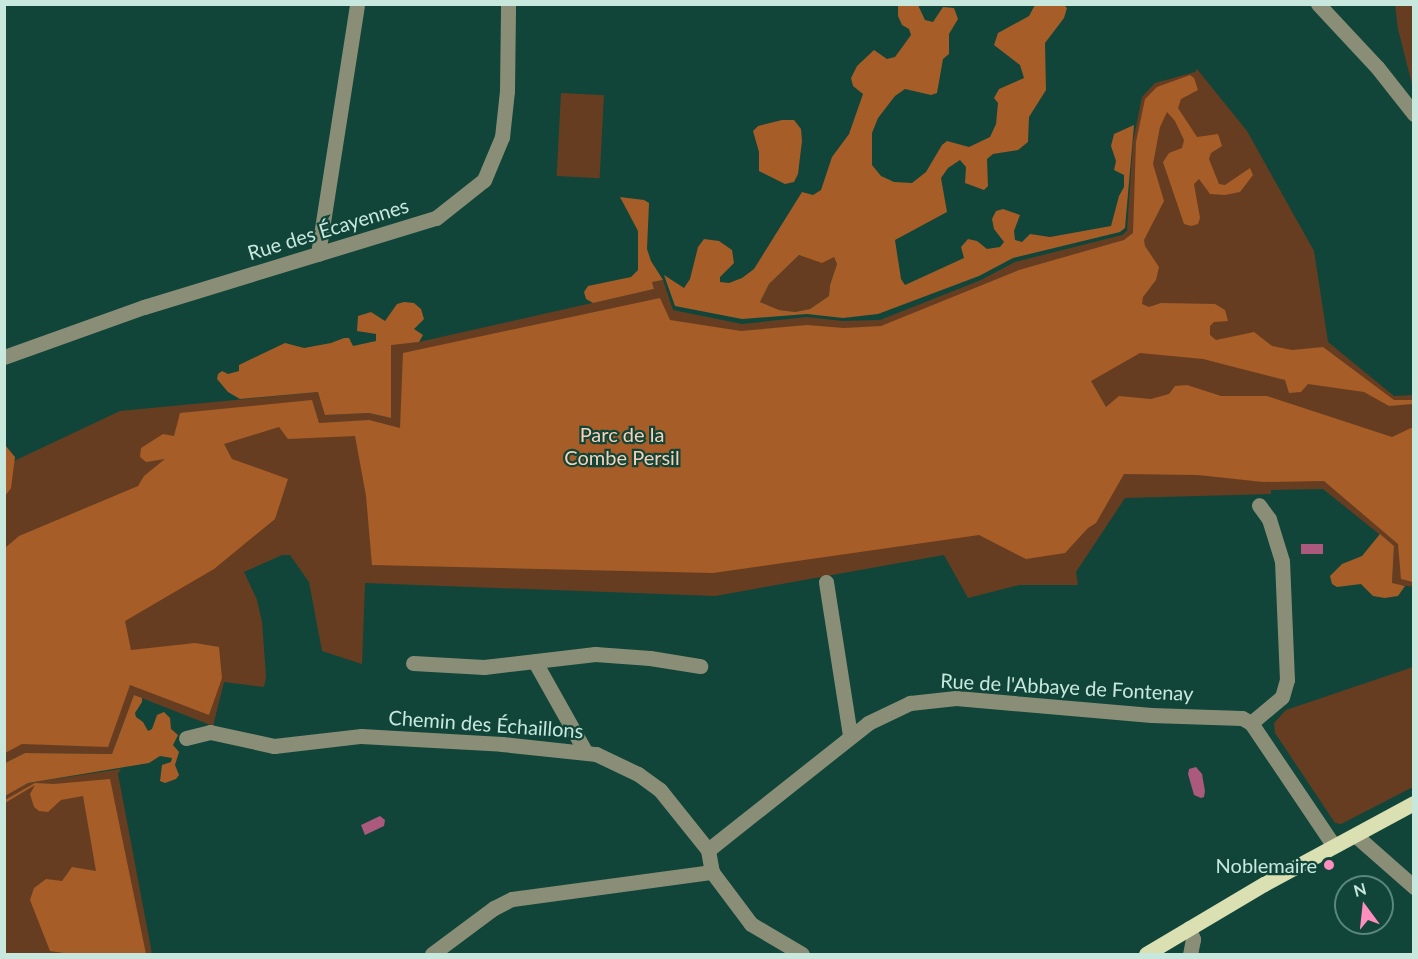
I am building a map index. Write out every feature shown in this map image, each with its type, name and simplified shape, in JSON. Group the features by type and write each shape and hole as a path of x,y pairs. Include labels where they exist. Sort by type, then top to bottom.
{"main road":[{"path":"1146,954 1413,803"}],"street":[{"name":"Rue des Écayennes","path":"4,357 144,307 436,218 484,180 502,137 507,91 508,4"},
{"path":"1318,4 1377,67 1413,114"},
{"path":"318,254 357,6"},
{"path":"1259,505 1269,519 1282,561 1287,680 1282,697 1251,723 1334,846"},
{"path":"826,582 850,736"},
{"path":"413,663 484,666 595,654 650,658 700,666"},
{"path":"535,662 585,751"},
{"name":"Rue de l'Abbaye de Fontenay","path":"708,850 850,736 901,706 946,699 1151,716 1230,717 1251,723"},
{"name":"Chemin des Échaillons","path":"186,738 210,732 274,746 360,736 585,751 624,766 655,786 678,810 708,850 712,872 751,924 802,954"},
{"path":"1355,835 1413,887"},
{"path":"432,954 494,908 512,899 712,872"},
{"path":"1189,928 1193,939 1190,954"}],"green space":[{"path":"898,5 918,5 925,20 933,22 943,7 954,8 958,19 949,34 949,54 943,59 937,93 931,95 905,89 895,96 878,118 872,133 872,165 881,176 894,182 912,183 926,172 942,145 947,141 969,147 990,137 996,124 998,103 994,98 999,89 1024,78 1020,65 994,45 998,33 1029,16 1035,5 1064,5 1067,8 1064,18 1045,43 1046,90 1029,117 1028,142 1018,150 993,154 987,159 988,186 984,190 965,183 966,167 960,160 948,168 941,178 947,212 895,240 901,279 905,285 964,258 961,247 968,239 977,241 987,249 1000,247 1004,242 994,229 992,219 996,211 1003,209 1020,215 1014,231 1015,240 1022,242 1030,234 1050,237 1111,226 1119,196 1124,187 1124,175 1114,170 1116,161 1111,146 1114,134 1134,125 1125,228 1120,232 1013,258 979,276 878,314 843,318 807,314 742,319 675,306 664,275 684,288 690,279 698,247 704,239 719,241 732,250 734,263 720,277 720,282 729,283 742,278 754,269 802,192 813,195 821,190 832,157 849,134 863,94 853,86 851,78 857,66 874,50 887,59 895,57 911,35 898,16","holes":["799,255 822,263 834,257 837,264 829,296 810,309 795,312 779,310 760,302 769,284"]},
{"path":"1395,5 1413,5 1413,88 1398,29"},
{"name":"Parc de la Combe Persil","path":"1197,69 1247,131 1314,251 1328,342 1394,396 1413,395 1414,587 1392,584 1394,546 1323,489 1271,490 1271,494 1125,498 1076,572 1078,585 1019,585 968,598 944,555 715,596 365,583 362,664 322,651 309,582 290,555 282,555 244,572 257,600 262,622 266,677 264,687 224,682 213,726 134,695 112,754 25,753 5,763 4,467 14,461 120,411 318,392 326,415 369,413 391,418 391,344 419,342 654,289 652,282 663,280 673,310 742,324 807,317 843,321 880,320 981,280 1015,262 1122,235 1127,231 1133,142 1142,97 1155,83 1195,72"},
{"name":"Parc de la Combe Persil","path":"1190,75 1194,78 1198,90 1181,99 1178,108 1197,137 1218,134 1222,146 1211,153 1209,159 1219,184 1225,185 1250,168 1253,175 1240,192 1225,195 1210,194 1199,179 1194,184 1200,218 1198,224 1191,226 1184,224 1163,162 1169,153 1182,148 1184,140 1175,121 1167,112 1160,127 1153,164 1164,201 1144,240 1145,246 1159,267 1156,280 1143,297 1142,304 1149,307 1161,303 1215,304 1225,310 1228,321 1214,322 1210,326 1210,335 1216,340 1254,332 1272,346 1292,350 1323,347 1394,400 1413,400 1413,404 1389,406 1364,392 1308,384 1301,392 1289,393 1285,380 1203,359 1140,353 1091,381 1106,407 1119,396 1151,399 1169,394 1175,386 1187,385 1221,396 1267,396 1392,437 1411,428 1414,429 1413,582 1401,579 1398,544 1324,481 1263,482 1198,475 1124,474 1096,523 1088,528 1065,553 1026,559 979,535 713,573 372,565 366,496 355,436 288,439 279,427 224,444 232,459 288,479 275,519 214,569 125,621 131,650 195,643 219,647 222,678 209,715 130,685 108,747 22,744 5,753 5,548 19,536 138,486 144,476 165,459 146,462 140,457 141,448 163,434 174,436 180,413 312,400 319,423 369,420 400,428 403,353 660,298 670,320 741,331 807,325 844,328 881,326 1019,270 1124,240 1133,233 1136,142 1145,99 1157,87"},
{"path":"561,93 604,95 600,178 557,176"},
{"path":"782,120 794,120 801,129 802,141 798,174 794,182 785,184 759,171 759,152 753,131 758,126"},
{"path":"620,197 644,200 649,203 647,249 651,261 663,280 652,282 654,289 593,303 586,299 584,292 588,286 631,277 638,270 638,231"},
{"path":"799,255 810,258 834,257 837,264 829,296 810,309 795,312 779,310 760,302 769,284"},
{"path":"414,303 421,309 424,319 414,329 423,335 419,342 391,345 391,418 369,413 325,415 318,392 240,399 228,392 217,379 218,374 222,371 228,374 239,371 239,365 285,343 304,348 344,338 349,338 353,346 376,341 376,334 357,331 358,316 371,312 385,321 397,304"},
{"path":"5,445 15,457 11,488 5,496"},
{"path":"1380,534 1394,546 1392,583 1405,586 1398,596 1385,598 1373,596 1361,584 1337,587 1332,584 1330,576 1342,564 1362,556"},
{"path":"1413,667 1413,787 1341,824 1335,823 1275,733 1274,723 1286,710"},
{"path":"134,695 142,698 135,713 148,731 152,729 157,715 164,712 170,718 171,729 178,735 173,745 179,752 175,765 179,775 176,779 165,783 160,781 162,765 171,762 172,758 160,756 149,763 28,783 5,796 5,763 25,753 112,754"},
{"path":"121,769 118,774 152,954 5,954 4,796 28,783"},
{"path":"110,779 146,954 70,954 50,951 30,900 34,888 46,879 62,881 72,867 96,871 83,796 61,800 48,812 39,811 34,807 30,794 35,785 5,803 5,800 35,783 54,784"}],"shaded area":[{"path":"1301,544 1323,544 1323,554 1301,554"},
{"path":"1196,767 1202,774 1205,791 1204,797 1201,798 1194,795 1188,774 1189,769"},
{"path":"380,816 385,820 384,826 365,835 361,825"}],"place":[{"name":"Noblemaire","path":"1329,865"}]}
